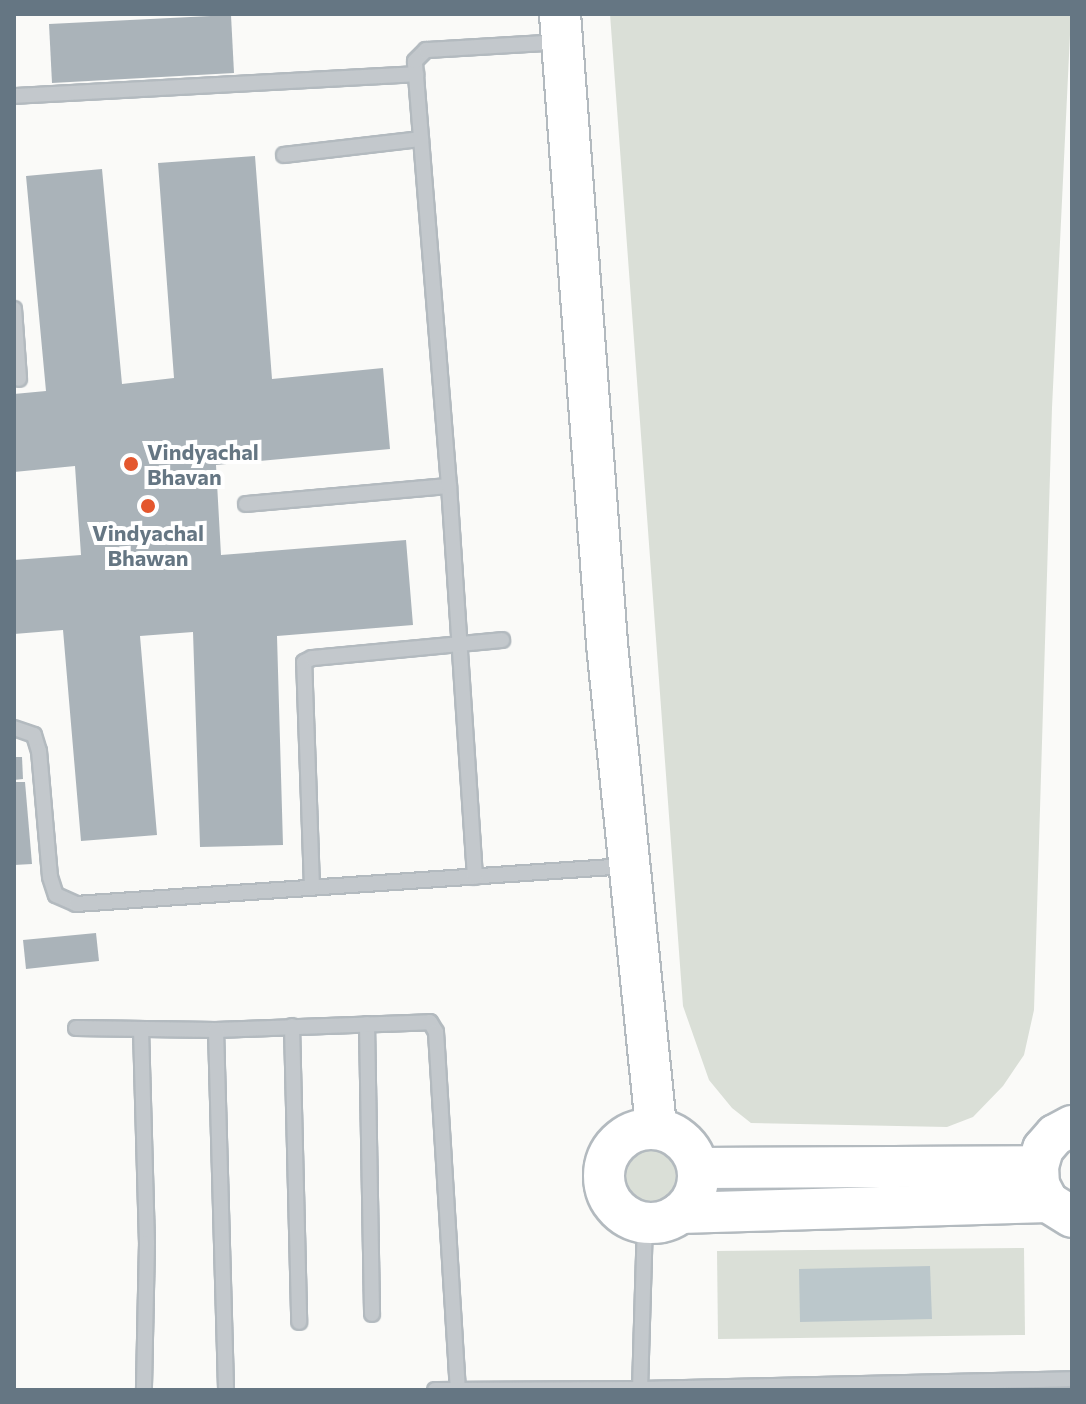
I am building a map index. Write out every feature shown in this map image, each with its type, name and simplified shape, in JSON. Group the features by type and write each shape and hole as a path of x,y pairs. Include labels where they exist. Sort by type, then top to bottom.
{"street":[{"path":"561,28 627,866 656,1128"},
{"path":"1053,1195 1043,1149 1055,1135 1072,1126"},
{"path":"662,1218 695,1193 698,1168 684,1141 656,1128 639,1129 624,1136 612,1147 604,1170 607,1194 616,1209 662,1218 1053,1195"},
{"path":"698,1168 1053,1195"}],"lane":[{"path":"475,877 449,486 415,61 426,50 561,28"},
{"path":"14,96 416,74"},
{"path":"284,155 421,139"},
{"path":"14,309 19,379"},
{"path":"246,504 449,486"},
{"path":"312,887 304,662 312,658 502,640"},
{"path":"14,728 34,735 39,751 50,877 56,895 76,904 627,866"},
{"path":"76,1028 216,1030 430,1022 436,1032 458,1390"},
{"path":"367,1024 372,1314"},
{"path":"292,1026 299,1322"},
{"path":"141,1029 147,1243 144,1390"},
{"path":"216,1030 226,1390"},
{"path":"640,1390 662,1218"},
{"path":"435,1390 640,1390 1072,1379"}],"shaded area":[{"path":"610,14 1071,14 1052,408 1034,1010 1024,1055 1003,1086 973,1117 947,1127 751,1123 732,1108 709,1080 683,1006"},
{"path":"650,1149 669,1157 677,1176 669,1195 650,1203 631,1195 623,1176 631,1157"},
{"path":"1024,1248 1025,1335 718,1339 717,1251"},
{"path":"930,1266 932,1319 800,1322 799,1269"}],"building":[{"path":"231,15 234,73 52,83 49,24"},
{"name":"Vindyachal Bhawan","path":"255,156 272,379 383,368 390,449 216,465 221,555 406,540 413,625 277,636 283,845 200,847 193,632 140,636 157,835 81,841 63,630 14,634 14,560 81,555 75,466 14,472 14,394 46,391 26,176 102,169 122,384 174,378 158,163"},
{"path":"14,757 22,757 23,779 14,780"},
{"path":"14,782 25,782 32,864 14,865"},
{"path":"96,933 99,961 26,969 23,940"}],"place":[{"name":"Vindyachal Bhavan","path":"131,464"},
{"name":"Vindyachal Bhawan","path":"148,506"}]}
